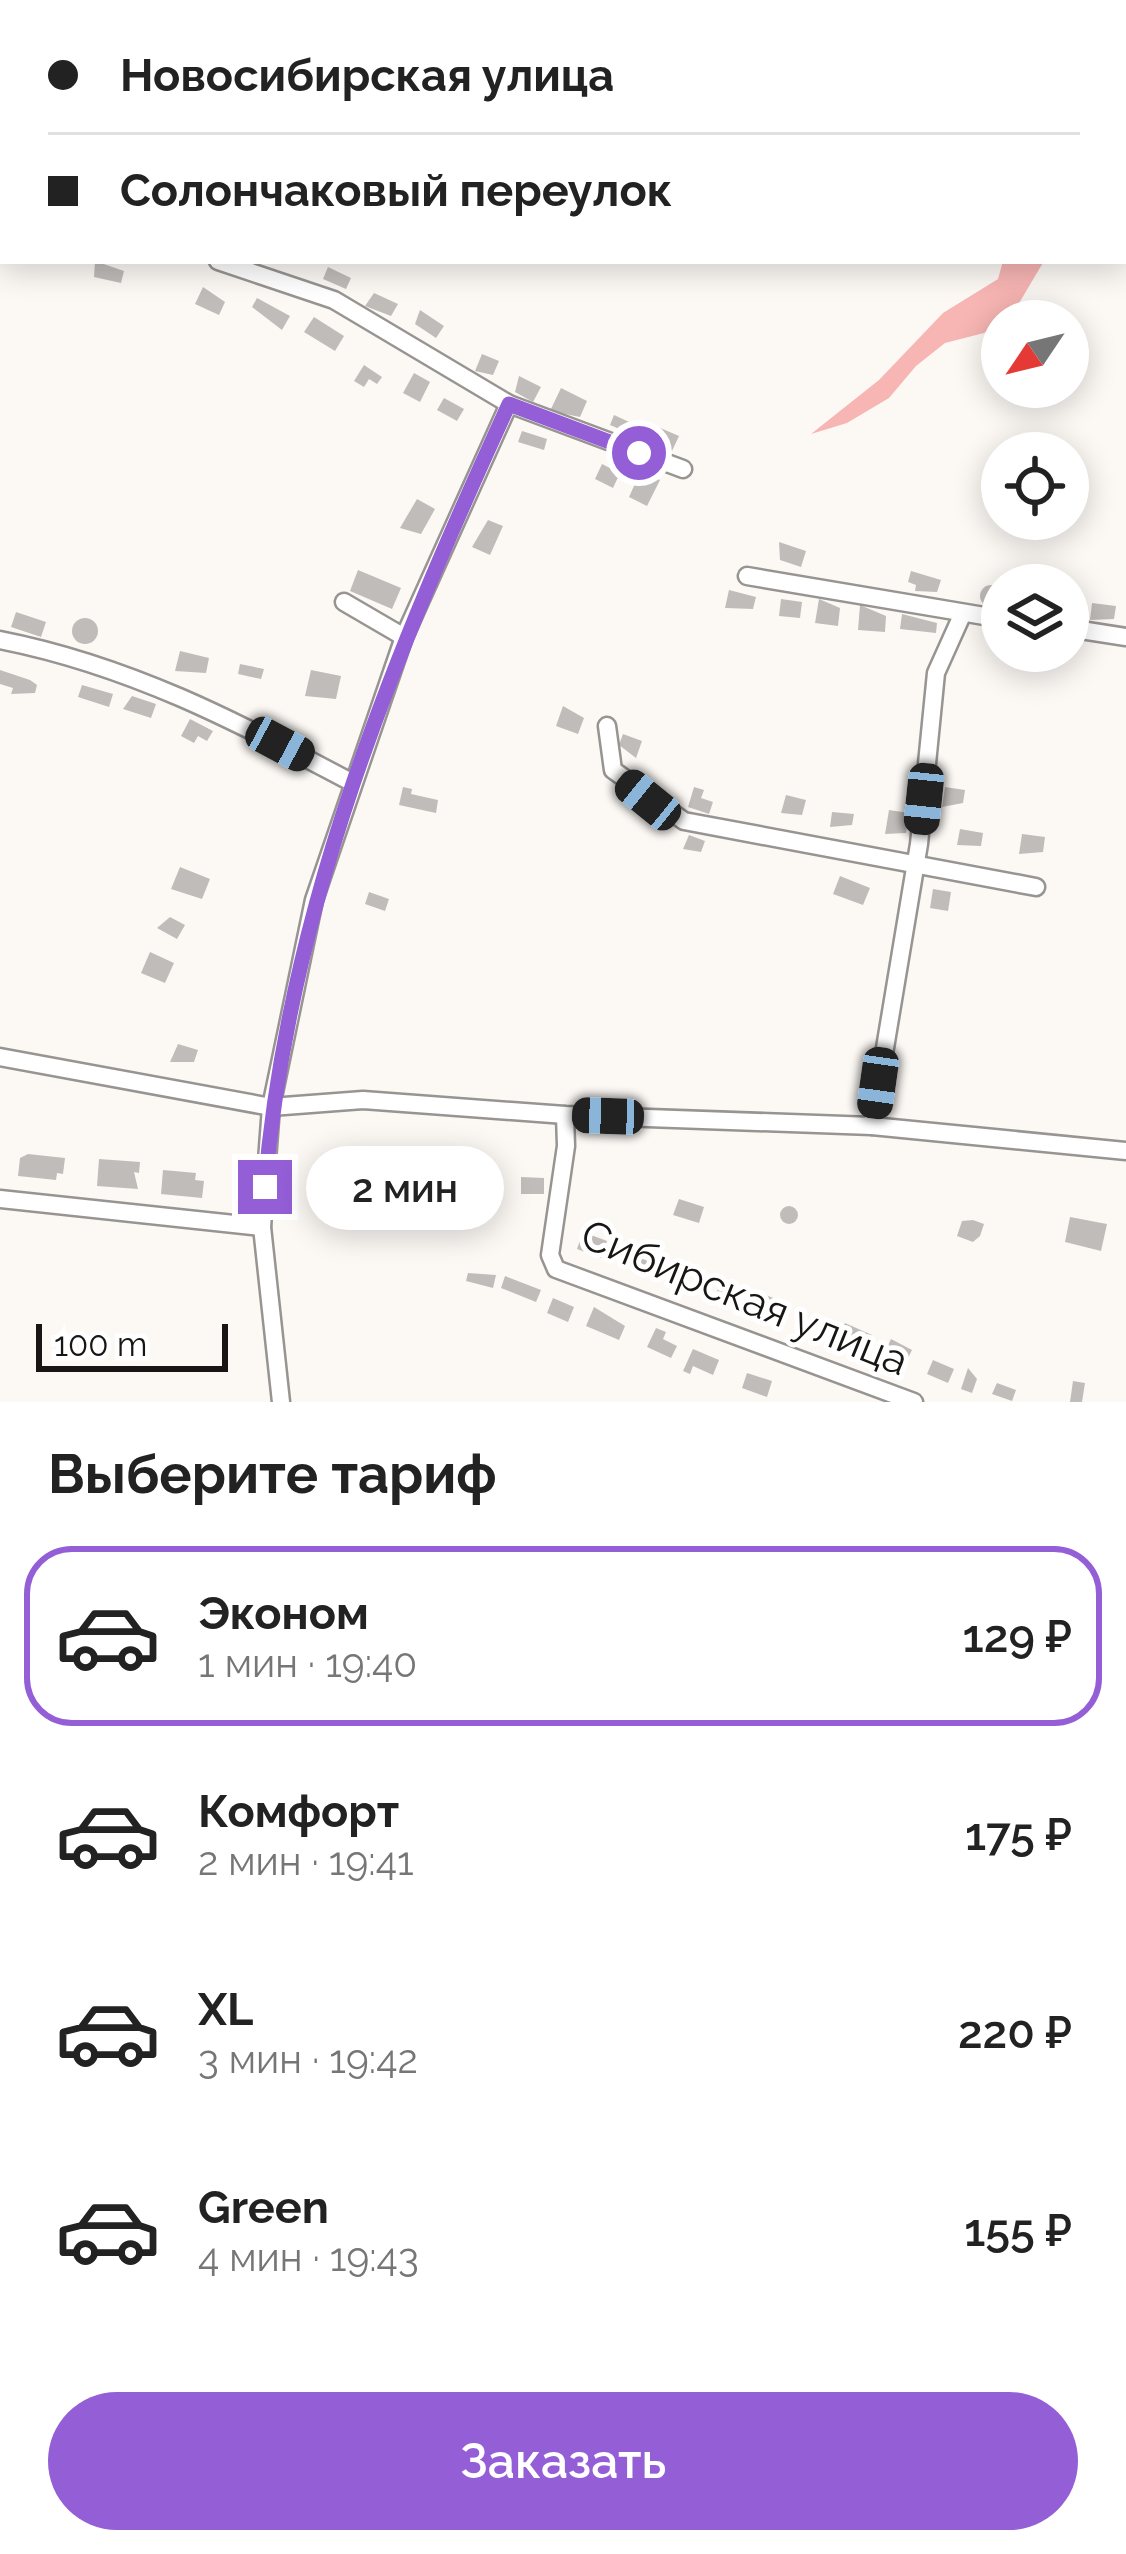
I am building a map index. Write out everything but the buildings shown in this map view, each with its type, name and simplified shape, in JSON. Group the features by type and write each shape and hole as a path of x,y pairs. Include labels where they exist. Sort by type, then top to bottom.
{"street":[{"path":"227,264 334,300 509,404 683,469"},
{"path":"281,1402 262,1227 271,1107 314,900 404,637 509,404"},
{"path":"747,576 981,616"},
{"path":"344,602 404,637"},
{"path":"872,1126 911,867 919,844 936,673 962,614"},
{"path":"1089,631 1126,637"},
{"path":"0,640 77,655 142,678 208,706 351,782"},
{"path":"607,726 614,770 684,821 777,835 911,867 1036,886"},
{"path":"0,1057 271,1107 363,1100 565,1115 872,1126 1126,1151"},
{"name":"Сибирская улица","path":"565,1115 566,1146 550,1255 556,1269 914,1402"},
{"path":"0,1199 262,1227"}],"shaded area":[{"path":"1002,264 1042,264 1021,300 981,300 981,334 945,343 916,366 889,398 847,423 811,434 879,380 943,313 998,279"}],"route":[{"path":"265,1187 271,1107 314,900 404,637 509,404 639,453"}]}
